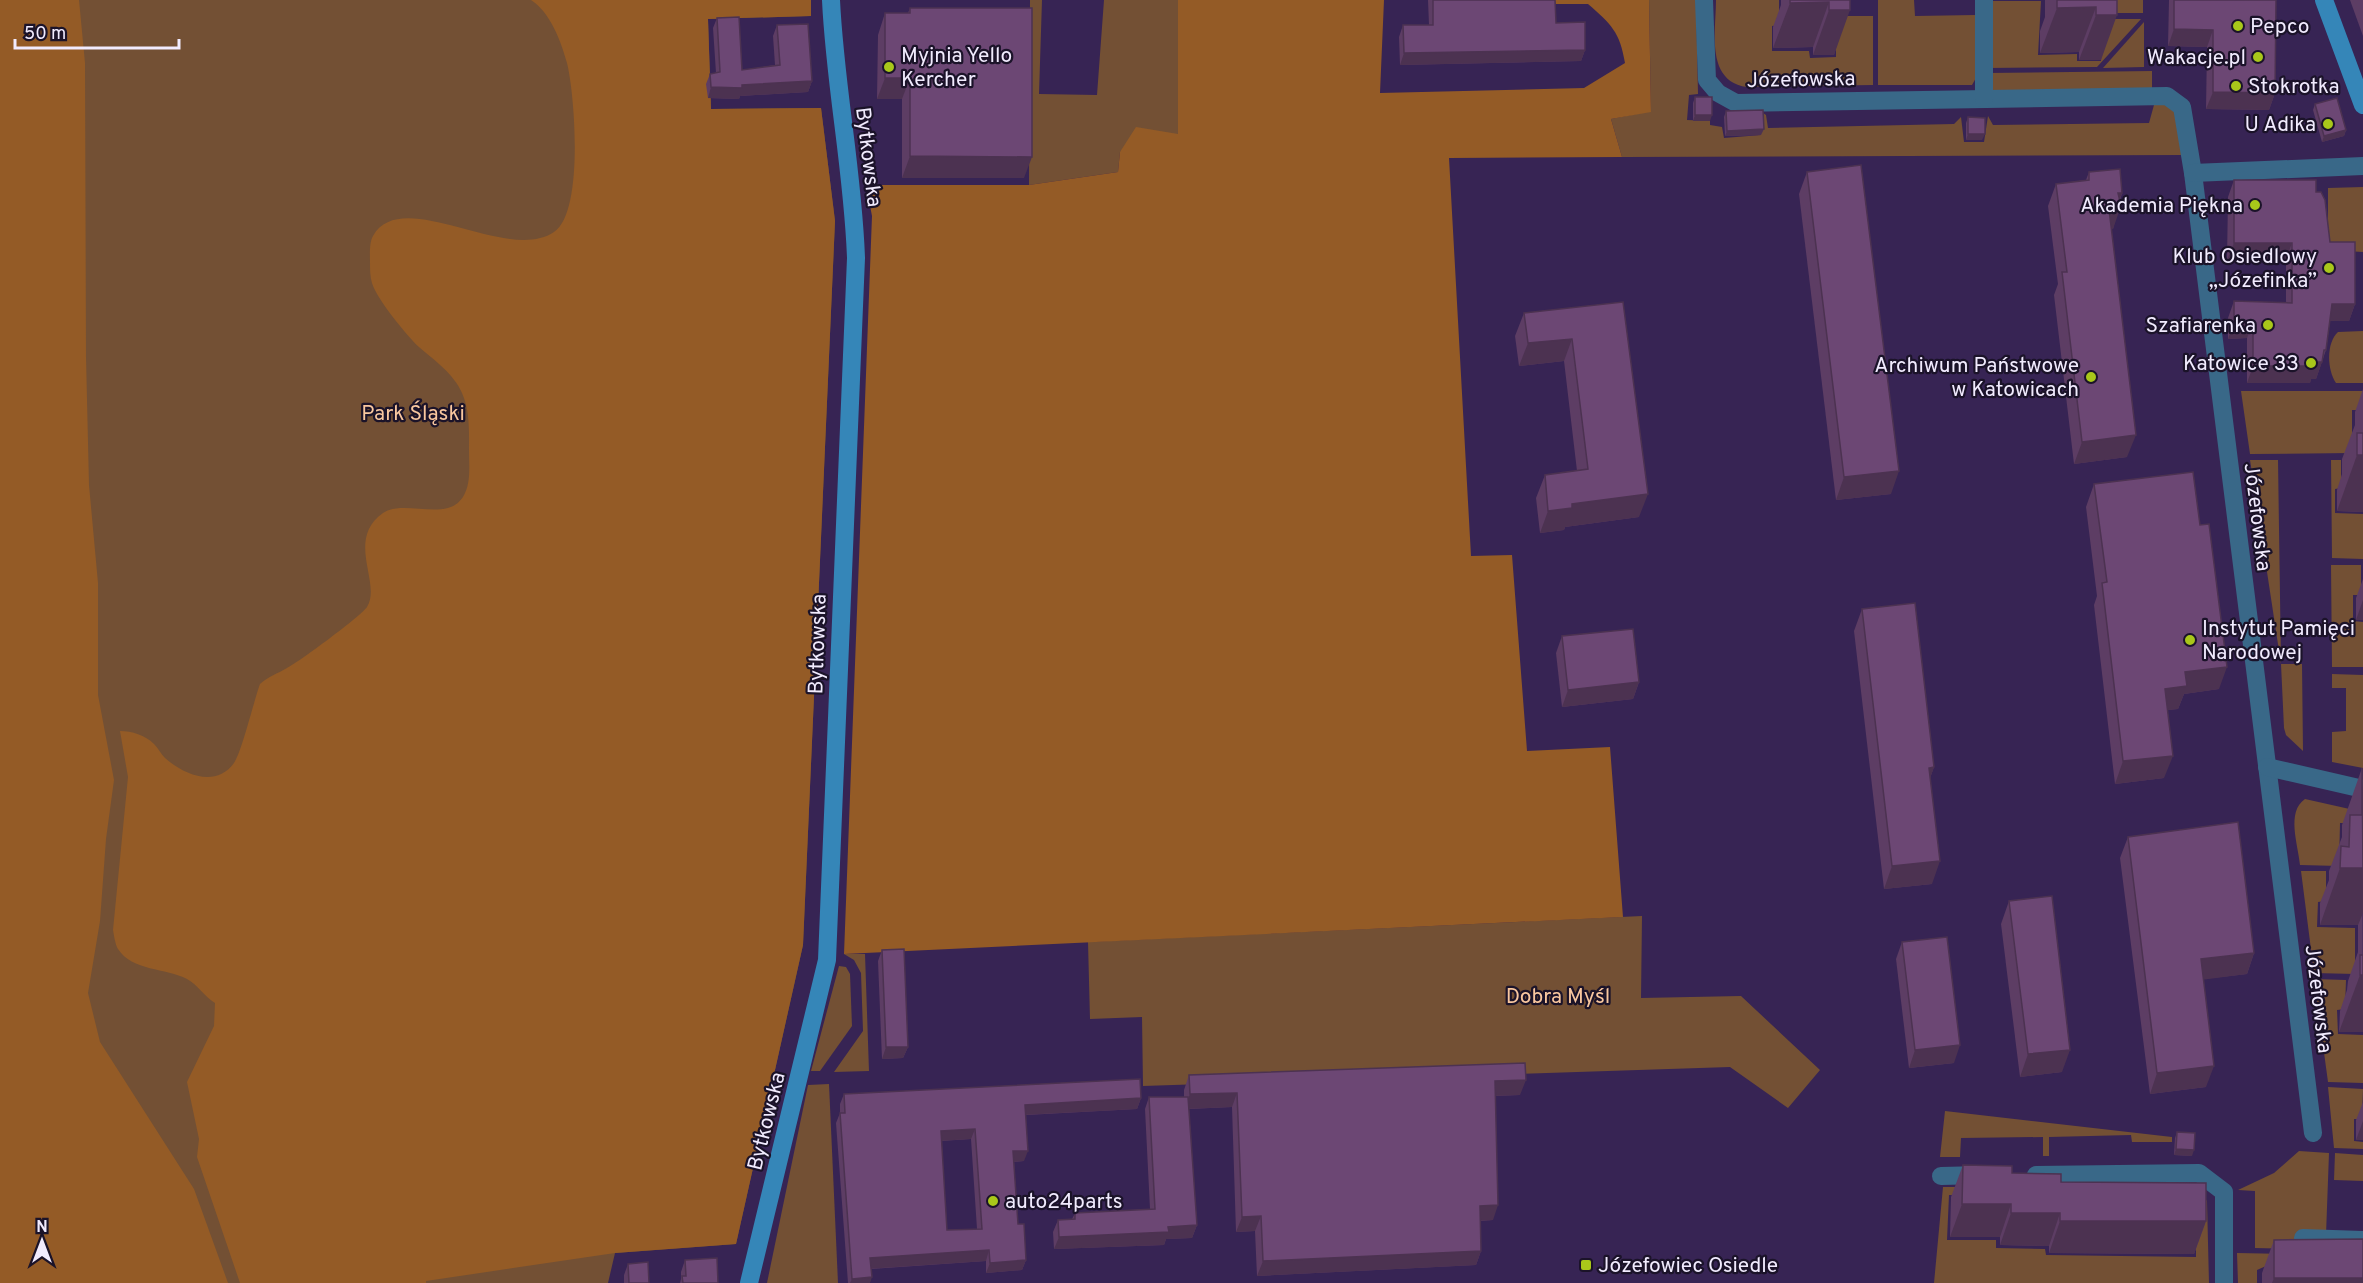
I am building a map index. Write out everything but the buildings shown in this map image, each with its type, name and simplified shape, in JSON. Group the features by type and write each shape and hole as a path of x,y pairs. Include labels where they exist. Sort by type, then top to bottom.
{"street":[{"name":"Bytkowska","path":"749,1283 827,960 856,258 855,221 837,78 831,0"},
{"name":"Józefowska","path":"1704,0 1707,80 1718,93 1736,103 2167,96 2182,107 2193,173 2313,1132"},
{"path":"1984,0 1984,99"},
{"path":"2324,0 2363,105"},
{"path":"2193,173 2363,166"},
{"path":"2267,767 2363,789"},
{"path":"2024,1175 2199,1173 2224,1192 2224,1283"},
{"path":"1941,1176 2000,1175"},
{"path":"2303,1238 2363,1240"}],"green space":[{"name":"Park Śląski","path":"0,0 811,0 811,16 708,19 711,109 821,108 835,221 803,945 736,1244 615,1253 608,1283 0,1283"},
{"path":"1030,0 1042,0 1039,94 1097,95 1104,0 1178,0 1178,134 1120,152 1118,172 1029,185"},
{"path":"1649,0 1696,0 1698,94 1689,95 1687,120 1710,121 1710,125 1722,127 1724,138 1761,135 1760,111 1766,115 1768,128 1954,124 1961,117 1964,142 1984,142 1988,116 1993,125 2149,123 2154,105 2165,105 2174,111 2184,155 1622,157 1611,119 1651,111"},
{"path":"1716,0 1779,0 1779,25 1772,26 1772,51 1809,51 1810,58 1836,57 1836,16 1873,16 1873,85 1747,87 1734,83 1724,75 1716,53"},
{"path":"1878,0 1914,0 1915,16 1975,15 1981,69 1972,85 1878,85"},
{"path":"2115,0 2143,0 2143,13 2115,13"},
{"path":"1987,1 2041,1 2038,55 2077,54 2077,61 2101,61 2101,19 2141,19 2097,67 1987,68"},
{"path":"2144,22 2144,67 2103,68"},
{"path":"2152,71 2152,91 1987,94 1987,73"},
{"path":"2363,187 2363,252 2328,250 2328,188"},
{"path":"2363,331 2363,383 2336,383 2329,357 2334,337 2338,332"},
{"path":"2241,391 2363,391 2363,410 2352,410 2352,453 2250,454"},
{"path":"2250,460 2278,460 2281,664"},
{"path":"2331,460 2341,460 2341,488 2335,489 2335,513 2363,514 2363,559 2332,558"},
{"path":"2331,565 2361,565 2361,595 2353,595 2353,621 2363,622 2363,667 2332,667"},
{"path":"2281,664 2302,664 2303,751 2286,735 2284,728"},
{"path":"2332,674 2363,675 2363,768 2332,762 2332,732 2346,731 2346,688 2332,688"},
{"path":"2305,799 2363,812 2363,823 2340,823 2339,866 2300,865 2295,820 2299,805"},
{"path":"2301,871 2326,871 2326,901 2318,902 2317,927 2355,928 2355,974 2314,973"},
{"name":"Dobra Myśl","path":"1642,916 1641,998 1741,996 1820,1070 1788,1108 1730,1067 1143,1086 1142,1017 1090,1019 1088,942"},
{"path":"844,954 865,954 869,1071 834,1072 863,1031 861,973 854,960"},
{"path":"839,966 846,967 850,974 852,1026 820,1071 811,1071"},
{"path":"2314,979 2346,980 2345,1009 2337,1010 2338,1034 2363,1035 2363,1083 2328,1082"},
{"path":"829,1084 838,1283 767,1283 808,1085"},
{"path":"2328,1087 2363,1089 2362,1119 2354,1119 2354,1141 2363,1142 2363,1149 2334,1148"},
{"path":"1945,1111 2172,1137 2172,1142 2132,1142 2131,1135 2049,1137 2049,1156 2043,1156 2043,1137 1961,1138 1960,1157 1940,1157"},
{"path":"2299,1151 2329,1153 2326,1235 2300,1249 2255,1248 2255,1191 2238,1190 2274,1173"},
{"path":"2335,1153 2363,1155 2363,1181 2334,1180"},
{"path":"1943,1187 1976,1187 1976,1195 1949,1195 1947,1240 1996,1240 1996,1248 2045,1249 2046,1255 2196,1257 2196,1214 2203,1195 2207,1201 2209,1283 1934,1283"},
{"path":"2237,1253 2293,1254 2257,1270 2257,1283 2238,1283"}],"shaded area":[{"path":"0,0 79,0 85,63 89,485 98,583 98,695 114,780 106,839 100,921 88,993 100,1042 194,1189 228,1283 0,1283"},
{"path":"531,0 811,0 811,16 708,19 711,109 821,108 835,221 803,945 736,1244 615,1253 426,1281 426,1283 240,1283 197,1157 199,1139 187,1082 214,1026 215,1003 187,979 140,965 124,956 118,949 113,930 128,777 120,731 147,738 165,758 190,774 209,777 227,771 237,757 260,684 294,664 367,607 370,586 365,548 372,524 383,513 392,509 449,508 465,493 469,472 469,428 462,393 449,374 419,347 392,317 379,298 371,278 370,245 373,236 387,222 407,218 431,221 510,239 534,239 554,232 564,221 570,202 575,152 570,79 565,54 554,28 544,12"},
{"path":"1178,0 1384,0 1380,93 1584,88 1625,63 1617,36 1608,23 1588,4 1551,4 1551,0 1649,0 1651,112 1611,119 1622,157 1449,158 1471,556 1512,555 1527,751 1610,747 1623,917 844,954 872,216 866,185 1029,185 1118,172 1120,152 1136,127 1178,134"}],"place":[{"name":"Pepco","path":"2238,26"},
{"name":"Wakacje.pl","path":"2258,57"},
{"name":"Myjnia Yello Kercher","path":"889,67"},
{"name":"Stokrotka","path":"2236,86"},
{"name":"U Adika","path":"2328,124"},
{"name":"Akademia Piękna","path":"2255,205"},
{"name":"Klub Osiedlowy „Józefinka”","path":"2329,268"},
{"name":"Szafiarenka","path":"2268,325"},
{"name":"Katowice 33","path":"2311,363"},
{"name":"Archiwum Państwowe w Katowicach","path":"2091,377"},
{"name":"Instytut Pamięci Narodowej","path":"2190,640"},
{"name":"auto24parts","path":"993,1201"},
{"name":"Józefowiec Osiedle","path":"1586,1265"}]}
